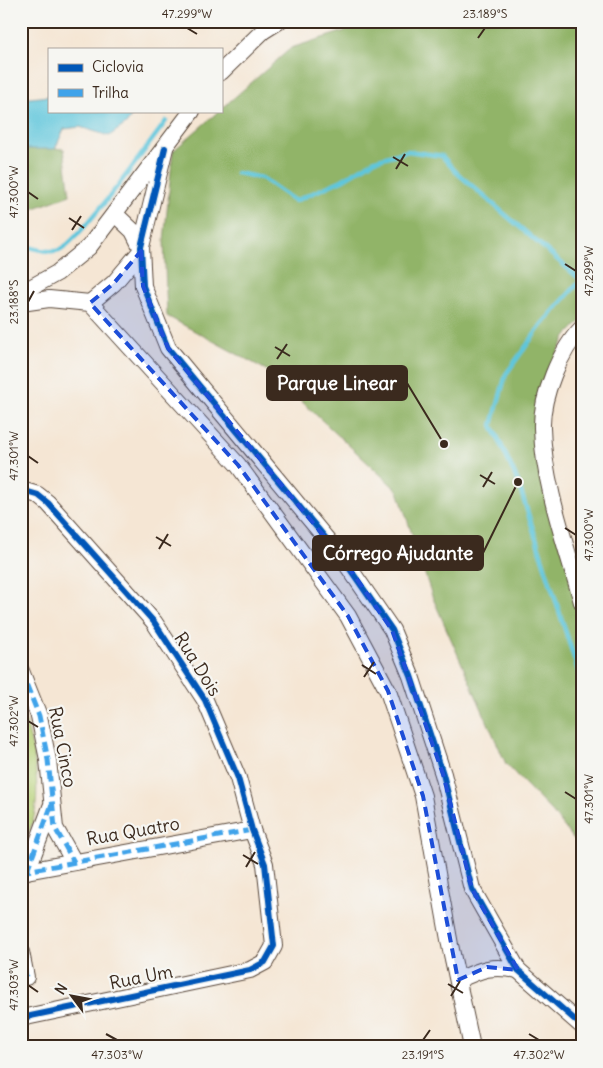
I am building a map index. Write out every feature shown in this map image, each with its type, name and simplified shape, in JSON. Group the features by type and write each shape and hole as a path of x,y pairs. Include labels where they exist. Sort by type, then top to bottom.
{"street":[{"path":"222,71 263,31 279,21"},
{"path":"21,293 57,273 76,259 115,214 191,112"},
{"path":"165,148 141,249 143,286 168,348 343,559 392,630 411,676 443,774 472,888 518,970 582,1026"},
{"path":"115,214 133,231 141,249"},
{"path":"90,303 114,283 141,249"},
{"path":"21,303 49,299 90,303 238,465 348,616 388,691 423,796 472,1047"},
{"path":"582,328 570,339 550,381 541,426 546,469 582,602"},
{"name":"Rua Dois","path":"21,490 38,494 48,503 154,622 205,700 238,778 252,830 265,864 274,946 266,962"},
{"name":"Rua Cinco","path":"21,671 39,716 48,760 56,828 74,862"},
{"name":"Rua Cinco","path":"24,871 52,802"},
{"name":"Rua Quatro","path":"24,871 252,830"},
{"path":"21,952 26,977"},
{"name":"Rua Um","path":"21,1018 250,970 266,962"},
{"path":"458,980 486,967 498,966 518,970"}],"highlighted area":[{"path":"141,251 143,286 168,348 343,559 392,630 443,774 472,889 518,970 487,967 458,980 423,796 388,691 348,616 238,465 90,303 114,283"}],"green space":[{"path":"376,21 582,21 582,320 566,336 546,377 542,465 582,616 582,849 553,813 506,764 432,596 398,491 270,372 167,316 164,241 173,151 218,112 222,112 222,108 291,48"},
{"path":"21,146 64,149 70,195 21,213"},
{"path":"21,709 31,741 37,797 29,831 21,845"}],"water":[{"path":"48,96 48,112 134,112 126,124 109,136 80,127 64,129 55,149 21,149 21,99"}],"waterway":[{"path":"21,245 40,250 55,251 68,244 113,192 166,121"},
{"path":"237,173 262,178 295,201 342,180 375,160 408,151 442,156 456,172 581,280"},
{"path":"582,279 542,324 506,374 492,425 518,482 582,683"}],"marked path":[{"path":"21,671 39,716 48,760 55,828 74,862"},
{"path":"27,871 52,804"},
{"path":"21,872 252,830"},
{"path":"21,952 26,977"}],"cycle path":[{"path":"165,148 141,247 143,286 168,348 343,559 392,630 411,676 443,774 472,889 518,970 582,1026"},
{"path":"21,490 38,495 48,503 154,622 205,700 238,778 252,830 265,864 274,946 265,962 250,970 21,1018"}],"place":[{"name":"Parque Linear","path":"444,444"},
{"name":"Córrego Ajudante","path":"518,482"}]}
